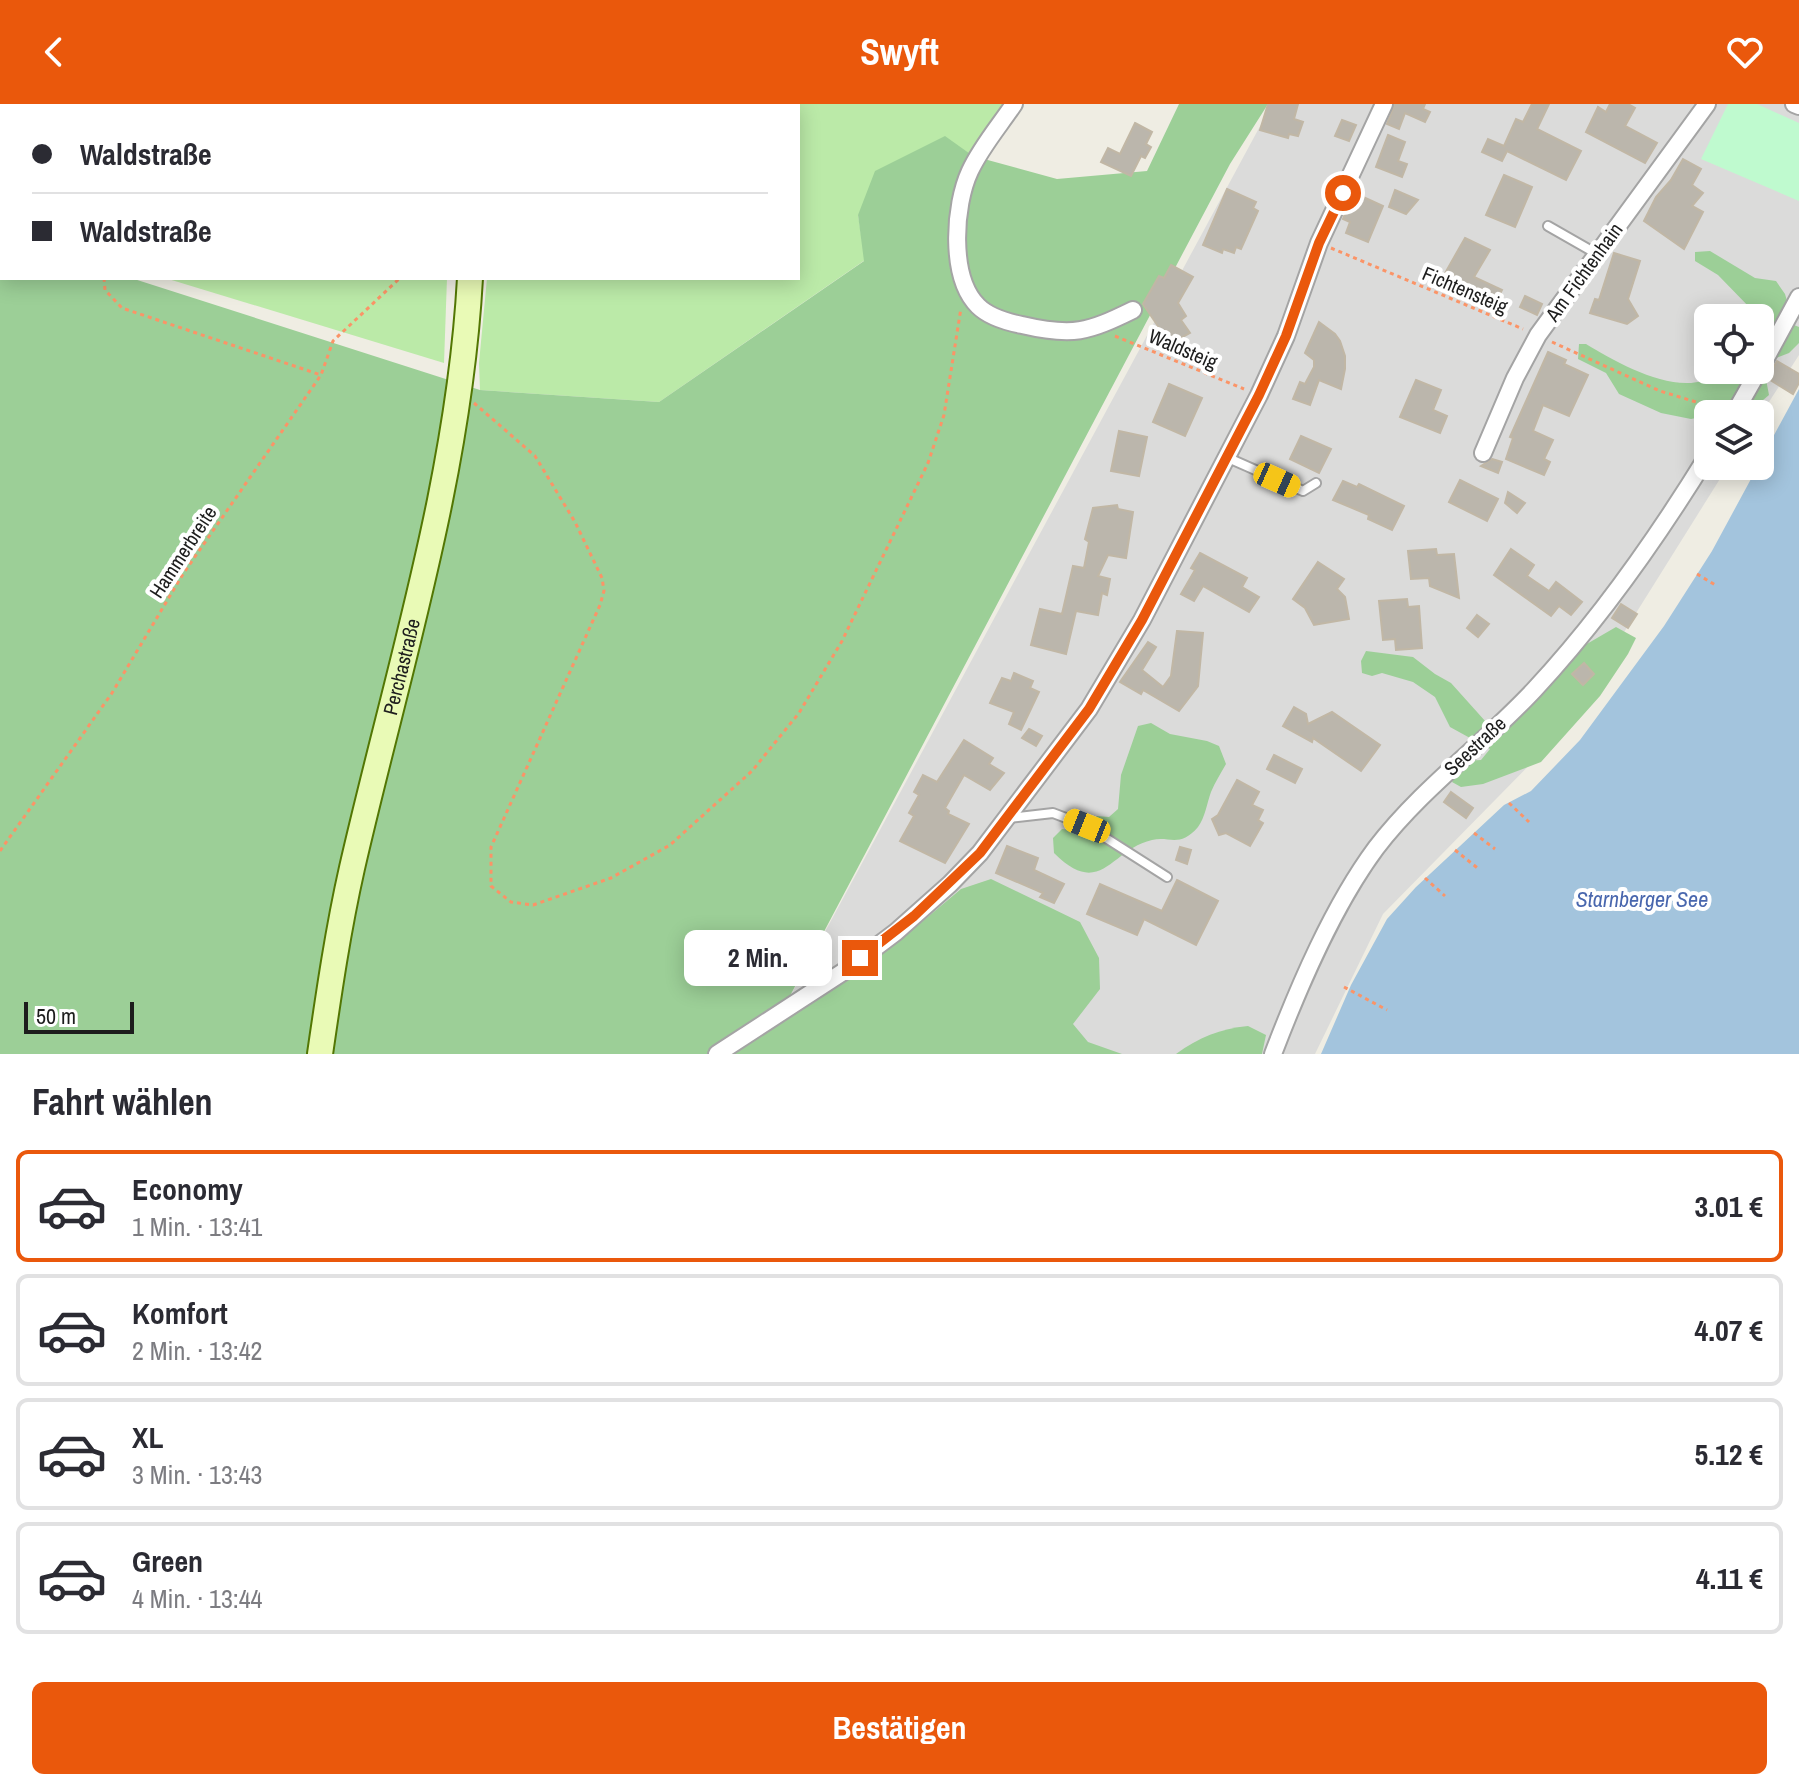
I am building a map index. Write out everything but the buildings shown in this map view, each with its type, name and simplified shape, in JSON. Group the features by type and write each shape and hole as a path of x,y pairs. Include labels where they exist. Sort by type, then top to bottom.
{"main road":[{"name":"Perchastraße","path":"320,1054 333,962 352,869 422,583 460,397 470,280"}],"street":[{"path":"1014,104 970,170 964,191 958,218 958,240 965,285 979,307 1002,320 1058,332 1095,329 1133,310"},
{"path":"717,1054 843,972 896,932 960,873 1007,818 1089,709 1118,663 1259,395 1286,336 1319,243 1384,104"},
{"name":"Am Fichtenhain","path":"1483,453 1515,378 1538,335 1707,104"},
{"path":"1774,344 1799,297"},
{"name":"Seestraße","path":"1273,1054 1335,914 1377,847 1409,810 1532,692 1601,613 1694,477"}],"lane":[{"path":"1548,226 1597,254"},
{"path":"1226,457 1303,491 1316,483"},
{"path":"1007,818 1053,813 1087,826 1167,877"}],"path":[{"name":"Fichtensteig","path":"1319,243 1538,335 1660,391 1694,402"},
{"path":"104,280 105,290 122,308 321,375"},
{"name":"Hammerbreite","path":"0,851 112,693 183,574 321,375 333,341 398,280"},
{"path":"460,397 478,404 535,456 575,522 602,578 604,591 491,847 491,886 511,902 533,905 611,878 670,845 752,771 799,713 842,641 928,463 944,415 965,285"},
{"name":"Waldsteig","path":"1095,329 1259,395"},
{"path":"1697,574 1717,586"},
{"path":"1509,803 1529,822"},
{"path":"1474,833 1495,849"},
{"path":"1455,850 1480,870"},
{"path":"1425,878 1445,896"},
{"path":"1344,987 1387,1010"}],"shaded area":[{"path":"1272,104 1799,104 1799,355 1770,400 1694,400 1694,480 1719,480 1561,733 1383,914 1315,1054 759,1054"}],"green space":[{"path":"800,104 1007,104 973,156 858,215 865,260 659,402 480,390 479,363 487,280 800,280"},
{"path":"1179,104 1268,104 1230,164 773,1028 892,947 961,889 991,879 1080,922 1099,958 1100,989 1073,1024 1088,1042 1122,1054 0,1054 0,280 137,280 480,390 659,402 864,261 858,215 875,171 945,136 973,156 1057,179 1147,171"},
{"path":"1728,104 1757,104 1799,123 1799,201 1701,159"},
{"path":"1710,251 1755,278 1776,281 1785,294 1794,325 1799,327 1799,343 1774,361 1774,304 1746,304 1718,275 1695,261 1695,252"},
{"path":"172,280 447,280 444,363"},
{"path":"1579,344 1586,344 1644,374 1691,383 1767,384 1769,395 1763,400 1694,400 1694,418 1691,419 1661,413 1619,394 1606,373 1578,359"},
{"path":"1616,627 1636,638 1600,696 1541,762 1483,784 1461,787 1452,782 1464,761 1481,760 1490,749 1450,727 1435,697 1413,682 1382,673 1372,676 1362,673 1361,661 1366,651 1413,657 1451,683 1486,722 1507,726 1573,652"},
{"path":"1151,723 1170,734 1219,746 1226,764 1200,823 1186,837 1152,840 1138,845 1095,872 1083,872 1070,866 1054,853 1053,838 1062,829 1082,831 1097,816 1109,817 1118,809 1121,775 1138,726"},
{"path":"1248,1026 1266,1035 1262,1054 1176,1054 1210,1035"}],"water":[{"name":"Starnberger See","path":"1799,389 1799,1054 1321,1054 1351,985 1387,919 1416,887 1504,805 1531,791 1580,740 1664,626 1712,551 1750,480 1774,480 1774,435"}],"route":[{"path":"860,958 896,932 980,853 1089,709 1142,620 1259,395 1286,336 1319,243 1343,193"}]}
